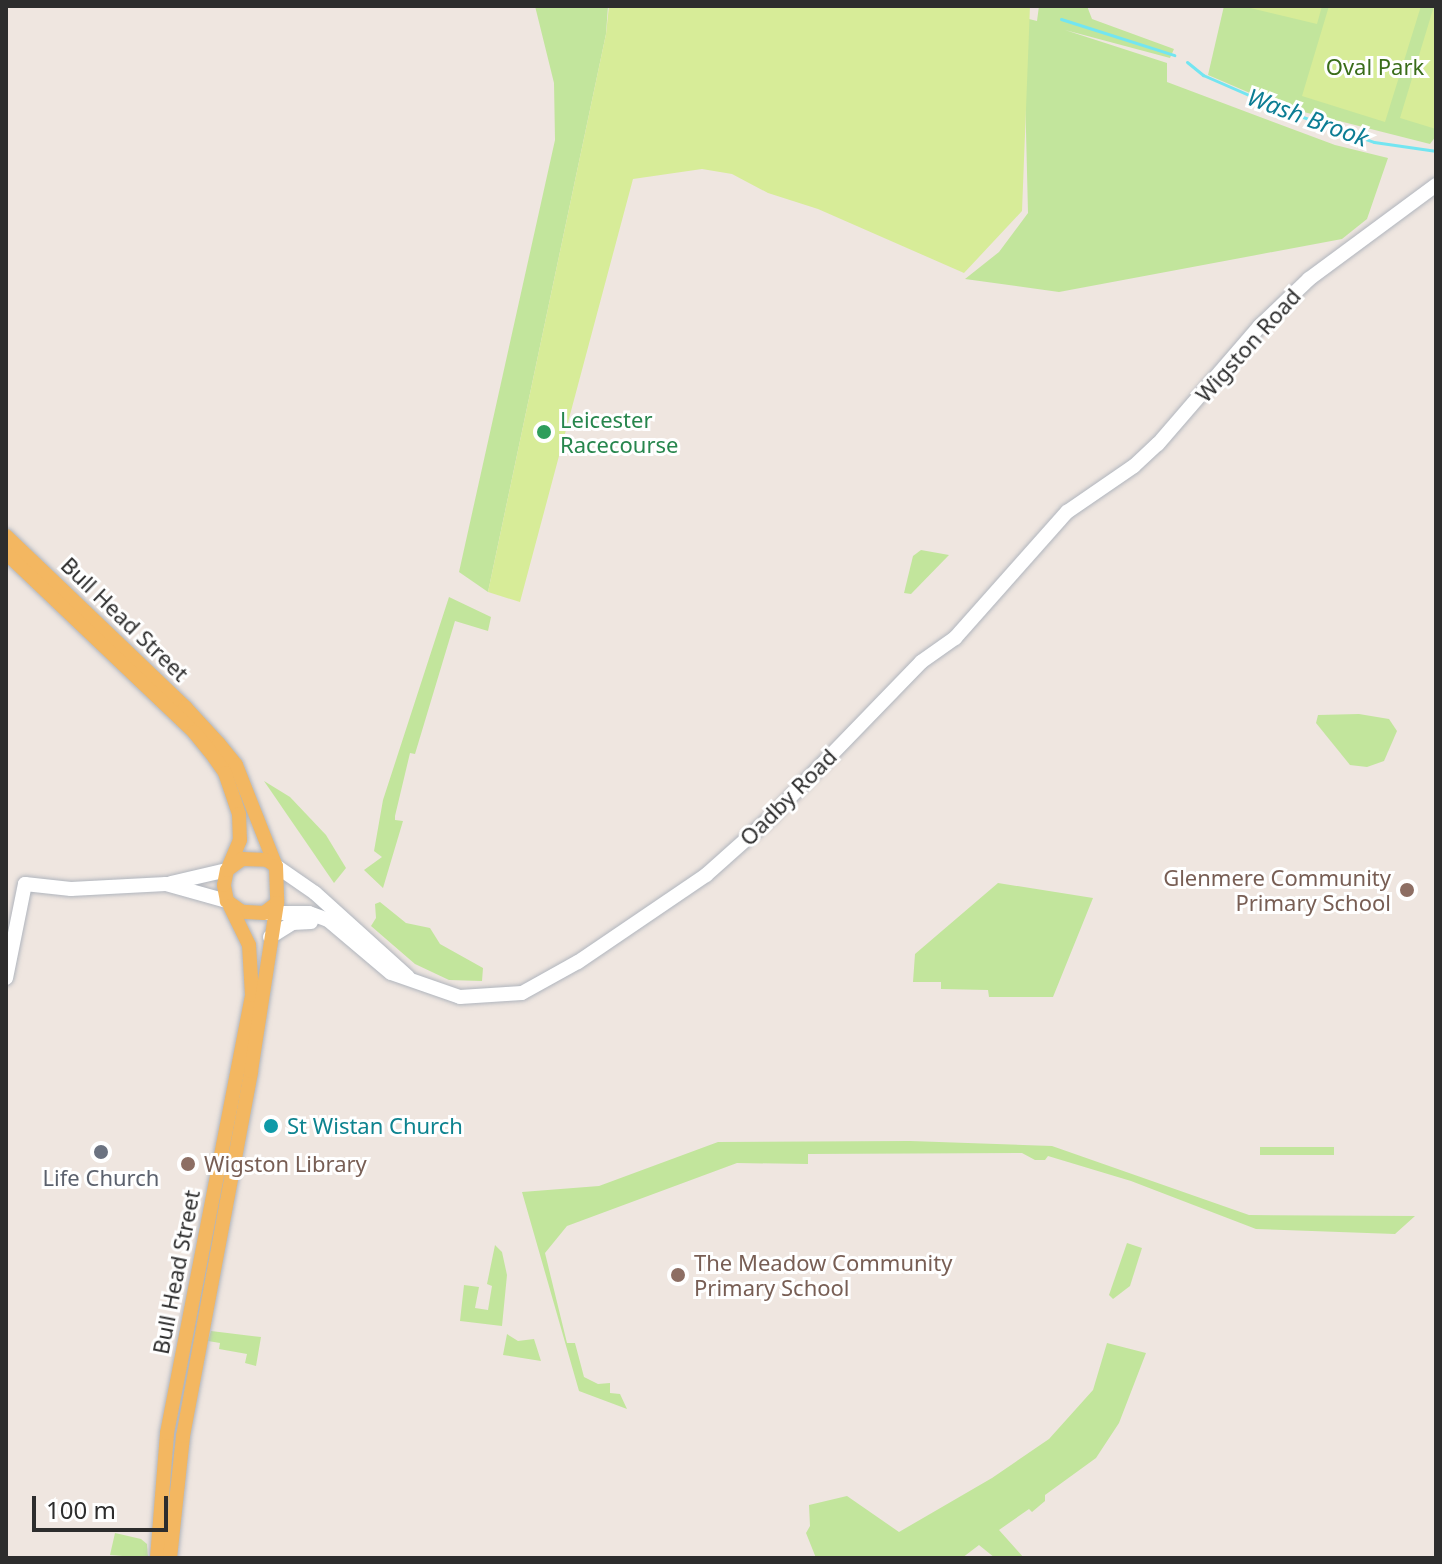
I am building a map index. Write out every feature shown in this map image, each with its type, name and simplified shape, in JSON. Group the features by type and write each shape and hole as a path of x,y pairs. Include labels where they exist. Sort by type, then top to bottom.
{"main road":[{"name":"Wigston Road","path":"1107,487 1158,444 1260,326 1309,279 1436,185"},
{"name":"Oadby Road","path":"272,910 309,913 339,929 391,973 437,992 460,997 491,998 522,993 578,962 706,875 771,817 921,662 955,638 1067,512 1107,487"},
{"name":"Bull Head Street","path":"6,536 185,707 219,744 236,765 276,865"},
{"name":"Bull Head Street","path":"6,553 194,732 214,757 225,773 239,814 240,840 228,868"},
{"path":"6,978 25,884 71,889 166,884 204,878 242,859 258,859 276,865 272,910 242,912 229,904 166,884"},
{"name":"Oadby Road","path":"276,865 315,893 411,980"},
{"path":"228,868 224,885 229,904"},
{"name":"Bull Head Street","path":"157,1558 167,1433 252,995 249,945 229,904"},
{"name":"Bull Head Street","path":"170,1558 183,1436 251,1071 272,910"},
{"path":"270,937 292,923 307,922 339,929"}],"green space":[{"path":"535,6 608,6 606,34 488,592 459,572 555,140 554,83"},
{"name":"Leicester Racecourse","path":"609,6 1030,6 1022,211 964,273 818,209 768,193 732,174 702,169 633,179 520,602 488,592 606,34"},
{"path":"1039,6 1087,6 1092,19 1174,49 1170,58 1065,30 1167,63 1167,82 1335,145 1388,158 1367,219 1342,239 1059,292 965,279 999,252 1028,213 1025,90 1029,19 1037,21"},
{"name":"Oval Park","path":"1224,6 1436,6 1436,136 1430,144 1280,106 1208,75"},
{"path":"1242,6 1322,6 1317,24"},
{"path":"1329,6 1421,6 1385,122 1302,96"},
{"path":"1436,6 1436,129 1400,118"},
{"path":"921,550 949,555 911,594 904,593 913,556"},
{"path":"449,597 491,617 488,631 455,621 415,754 410,753 395,816 395,820 403,821 383,888 364,870 382,857 374,851 383,800"},
{"path":"1359,714 1389,719 1397,731 1384,761 1367,767 1350,765 1316,723 1318,715"},
{"path":"264,781 290,797 326,835 346,868 334,883"},
{"path":"998,883 1093,898 1053,997 989,997 988,990 941,989 941,982 913,982 915,954"},
{"path":"380,902 406,923 430,928 440,944 483,968 482,981 449,980 415,964 371,926 376,918 375,904"},
{"path":"910,1141 1052,1146 1249,1215 1415,1216 1395,1234 1256,1229 1131,1181 1048,1156 1045,1160 1035,1160 1022,1153 808,1154 808,1164 737,1163 567,1226 545,1253 567,1343 575,1343 584,1377 598,1384 610,1383 610,1393 620,1394 627,1409 579,1391 522,1192 599,1186 718,1142"},
{"path":"1260,1147 1334,1147 1334,1155 1260,1155"},
{"path":"1127,1243 1142,1248 1130,1286 1113,1299 1109,1295"},
{"path":"495,1245 502,1252 507,1275 502,1326 460,1321 464,1285 479,1287 475,1308 488,1310 492,1286 487,1284"},
{"path":"211,1331 261,1337 256,1366 245,1363 247,1354 219,1349 220,1343 208,1341"},
{"path":"507,1334 518,1341 534,1339 541,1361 503,1355"},
{"path":"1107,1343 1146,1353 1119,1423 1096,1458 1045,1495 1045,1501 1032,1512 1029,1509 999,1530 1024,1558 995,1558 979,1545 962,1558 816,1558 806,1533 810,1526 809,1505 847,1496 899,1532 992,1478 1049,1439 1093,1390"},
{"path":"115,1533 141,1539 147,1544 148,1558 110,1555"}],"waterway":[{"name":"Wash Brook","path":"1061,19 1174,55"},
{"name":"Wash Brook","path":"1187,62 1203,75 1283,110 1374,142 1436,151"}],"place":[{"name":"Leicester Racecourse","path":"544,432"},
{"name":"Glenmere Community Primary School","path":"1407,890"},
{"name":"St Wistan Church","path":"271,1126"},
{"name":"Life Church","path":"101,1152"},
{"name":"Wigston Library","path":"188,1164"},
{"name":"The Meadow Community Primary School","path":"678,1275"}]}
